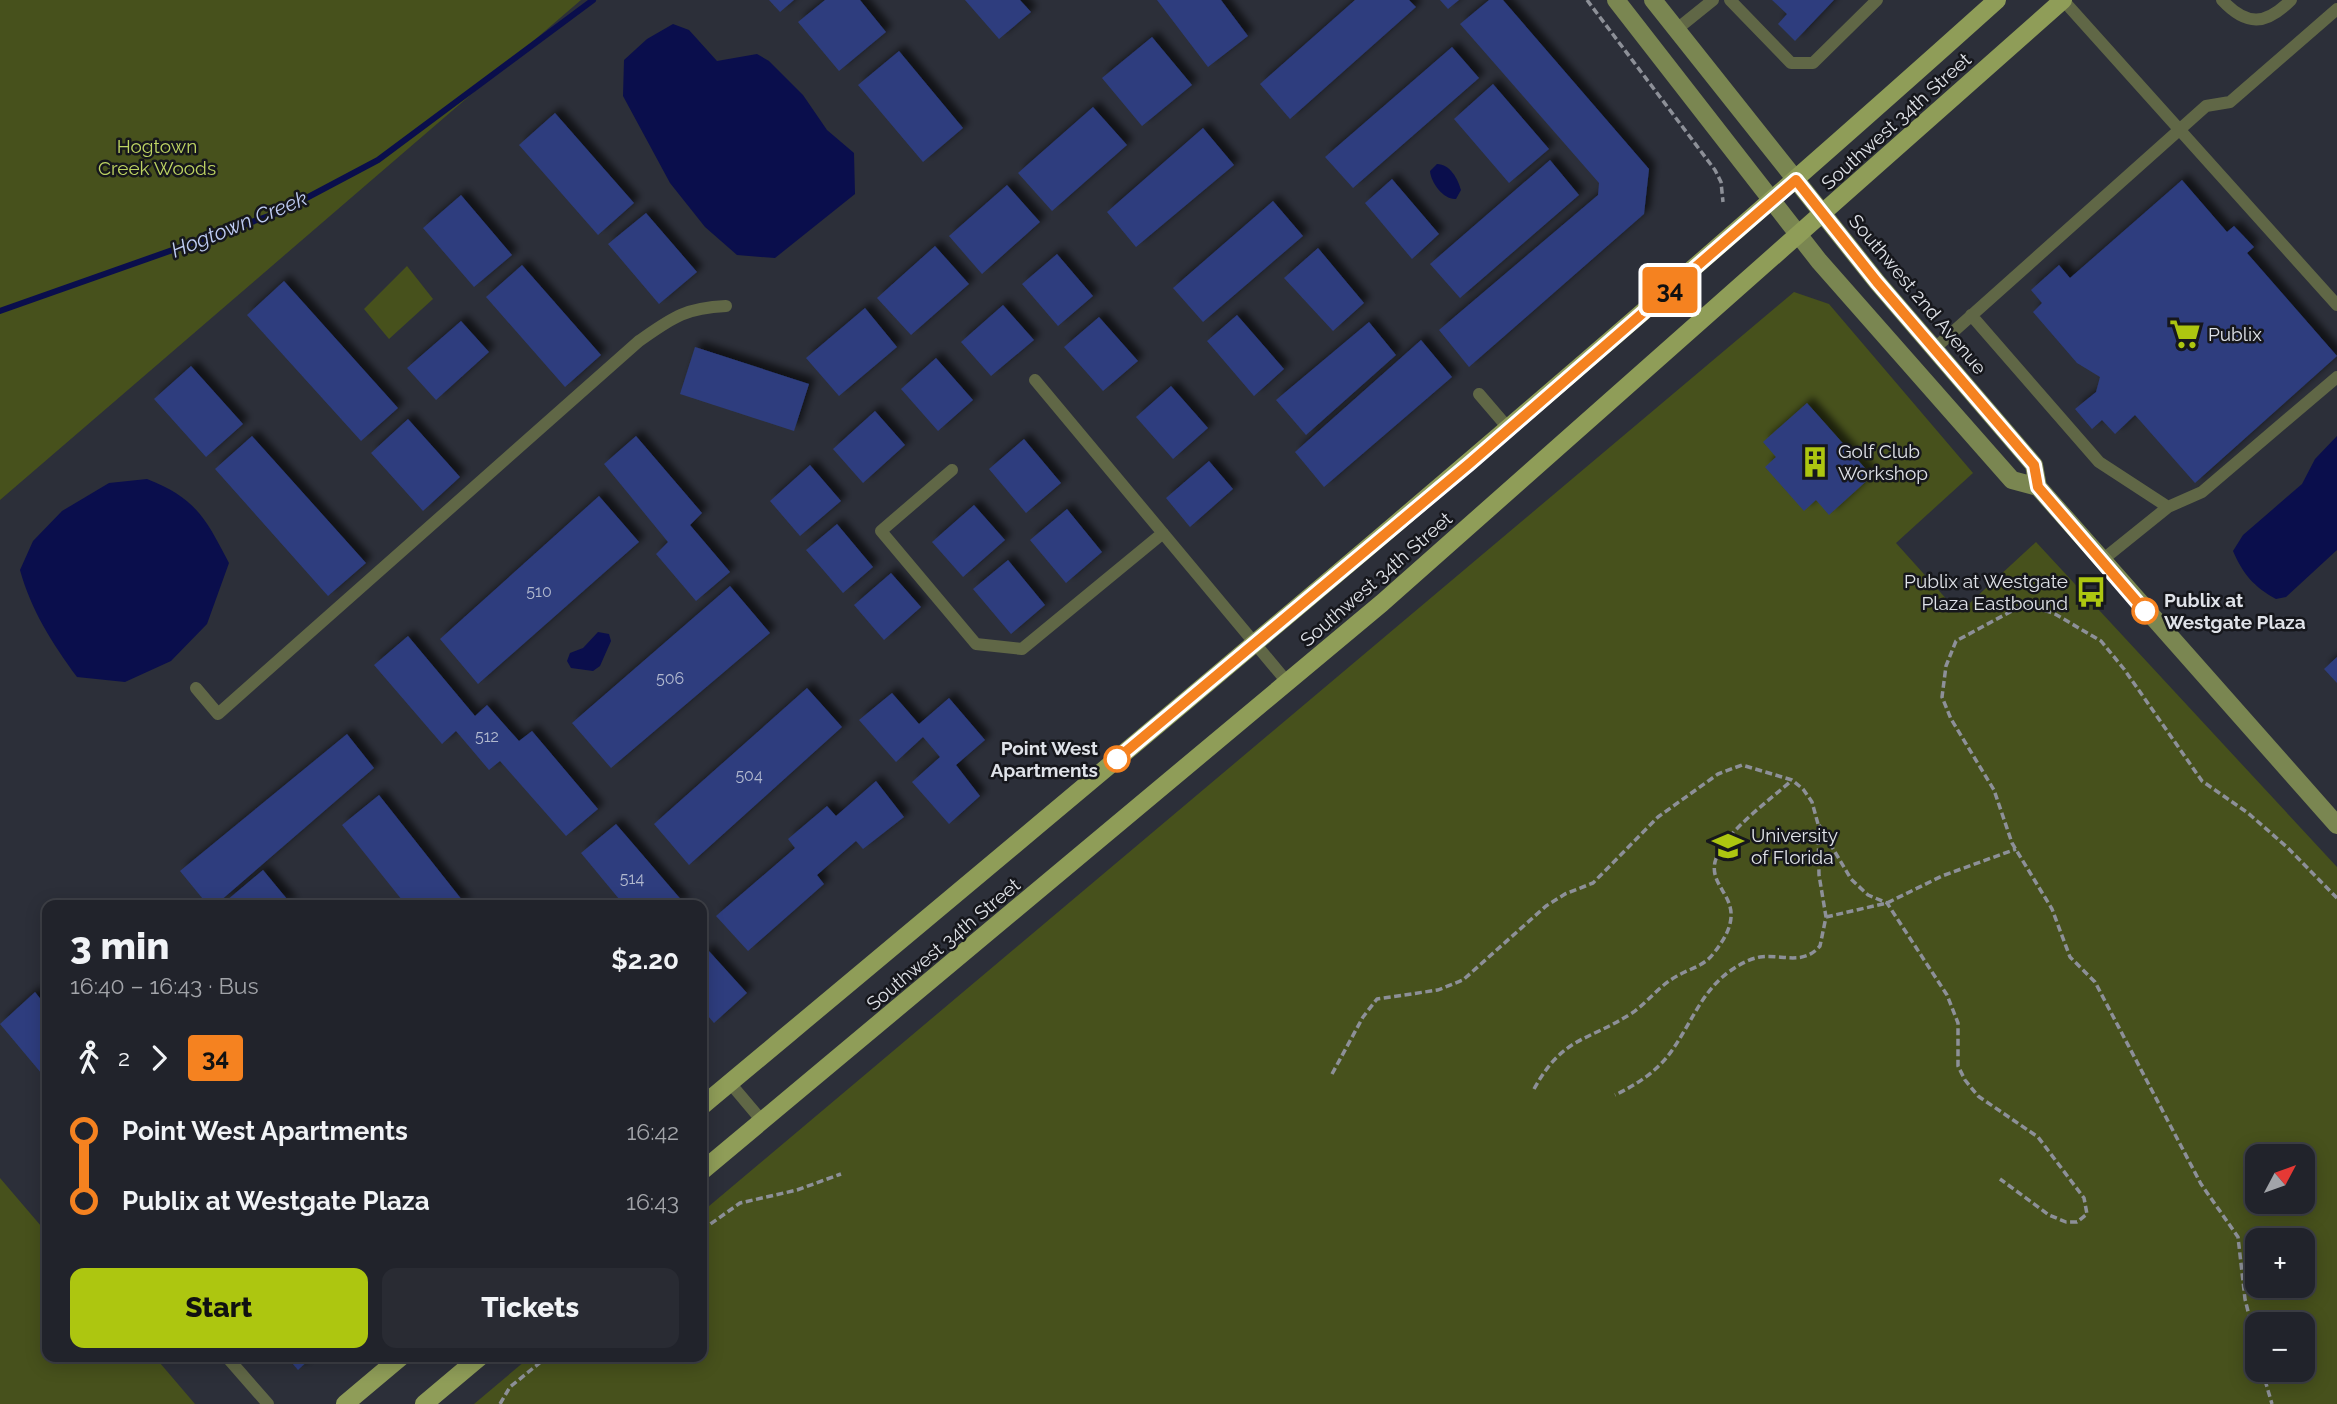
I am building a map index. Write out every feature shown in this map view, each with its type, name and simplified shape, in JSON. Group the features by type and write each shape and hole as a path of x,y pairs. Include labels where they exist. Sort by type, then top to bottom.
{"main road":[{"name":"Southwest 2nd Avenue","path":"1616,0 1799,236 2012,480 2038,487"},
{"name":"Southwest 2nd Avenue","path":"1653,0 1824,215 2034,465 2038,487 2337,825"},
{"name":"Southwest 34th Street","path":"707,1167 1288,682 1824,215 2063,0"},
{"name":"Southwest 34th Street","path":"707,1102 1509,429 1772,202 1993,1"},
{"path":"345,1404 395,1362"},
{"path":"424,1404 474,1362"}],"lane":[{"path":"1677,29 1713,0"},
{"path":"1730,0 1791,63 1813,63 1877,0"},
{"path":"2063,0 2337,305"},
{"path":"2222,0 2242,16 2256,21 2269,19 2291,0"},
{"path":"1935,348 2206,106 2230,102 2337,9"},
{"path":"196,688 218,714 639,341 672,318 695,307 726,306"},
{"path":"1971,315 2099,462 2168,507"},
{"path":"2101,561 2168,507 2202,492 2337,377"},
{"path":"1035,380 1288,682"},
{"path":"1479,394 1509,429"},
{"path":"952,470 881,531 976,644 1022,649 1163,533"},
{"path":"730,1083 762,1121"},
{"path":"231,1362 268,1404"}],"path":[{"path":"1587,0 1715,170 1721,182 1723,202"},
{"path":"2248,1312 2238,1237 2201,1184 2095,982 2070,957 2048,900 2016,849 1994,790 1951,719 1942,691 1947,661 1956,642 2014,609 2028,606 2069,620 2101,641 2124,668 2202,781 2248,813 2288,848 2337,898"},
{"path":"1332,1074 1367,1009 1377,999 1438,990 1463,980 1532,917 1558,898 1593,883 1650,823 1718,774 1742,765 1792,780 1809,795 1818,824 1851,879 1868,895 1887,903 1930,967 1954,1009 1958,1023 1958,1066 1965,1080 1979,1096 2038,1137 2084,1198 2087,1214 2077,1222 2055,1219 2000,1178"},
{"path":"1534,1089 1553,1059 1569,1045 1633,1012 1676,976 1713,955 1732,915 1729,898 1717,880 1716,858 1738,830 1792,780"},
{"path":"1615,1095 1643,1080 1661,1063 1673,1050 1704,997 1726,975 1759,957 1792,959 1816,951 1823,941 1826,917 1819,875 1818,824"},
{"path":"1826,917 1887,903 1942,876 2016,849"},
{"path":"707,1226 740,1203 797,1189 841,1174"},
{"path":"499,1404 510,1387 541,1362"},
{"path":"2266,1382 2272,1404"}],"green space":[{"name":"Hogtown Creek Woods","path":"0,0 581,0 0,500"},
{"path":"407,266 433,299 389,339 364,309"},
{"name":"University of Florida","path":"1794,292 1829,304 1973,473 1896,543 1959,613 2036,542 2337,867 2337,1404 474,1404 524,1362 707,1362 707,1208"},
{"path":"0,1178 42,1227 42,1362 159,1362 195,1404 0,1404"}],"shaded area":[{"path":"673,24 689,30 717,61 757,54 769,61 803,95 827,130 854,153 855,194 775,258 737,255 705,227 670,183 623,96 624,60 647,39"},
{"path":"1437,164 1450,169 1456,177 1461,190 1456,199 1443,194 1433,181 1430,171"},
{"path":"2337,436 2337,550 2286,597 2276,599 2250,579 2233,551 2243,535 2302,484 2315,459"},
{"path":"147,479 177,494 198,512 229,563 207,624 171,661 125,682 77,677 43,626 20,570 33,541 62,511 109,483"},
{"path":"598,632 609,634 611,641 600,666 593,671 571,668 567,661 570,653 583,648"}],"building":[{"path":"769,0 794,0 780,12"},
{"path":"825,0 860,0 886,32 839,71 798,22"},
{"path":"965,0 1020,0 1031,12 999,39"},
{"path":"1157,0 1221,0 1248,36 1208,67"},
{"path":"1355,0 1409,0 1416,7 1290,119 1260,84"},
{"path":"1440,0 1459,0 1448,9"},
{"path":"1489,0 1503,0 1649,169 1644,214 1469,367 1439,330 1598,195 1599,183 1460,24"},
{"path":"1772,0 1834,0 1795,41 1778,24 1787,14"},
{"path":"1152,37 1192,85 1142,126 1102,78"},
{"path":"1452,47 1479,78 1353,188 1325,157"},
{"path":"899,51 963,128 923,162 858,85"},
{"path":"1493,84 1549,149 1509,183 1454,119"},
{"path":"1093,107 1127,145 1052,211 1018,173"},
{"path":"555,113 634,203 598,235 519,145"},
{"path":"1203,128 1234,165 1136,247 1107,212"},
{"path":"1550,160 1579,195 1460,298 1430,264"},
{"path":"1392,179 1439,234 1412,259 1365,203"},
{"name":"Publix","path":"2182,180 2227,232 2234,226 2254,247 2247,253 2337,356 2195,483 2135,415 2115,434 2102,420 2092,429 2075,409 2096,392 2100,377 2077,363 2033,312 2042,303 2031,290 2059,265 2070,278"},
{"path":"1007,185 1040,222 982,274 949,236"},
{"path":"461,195 512,255 474,287 423,228"},
{"path":"1273,201 1303,236 1203,322 1173,288"},
{"path":"646,213 697,272 659,304 608,244"},
{"path":"935,246 969,284 911,335 877,298"},
{"path":"1318,248 1364,303 1333,331 1284,278"},
{"path":"1057,254 1093,296 1058,326 1022,284"},
{"path":"522,265 601,355 565,387 486,297"},
{"path":"284,281 398,408 361,441 247,315"},
{"path":"1003,305 1034,340 991,376 961,342"},
{"path":"865,308 897,347 839,396 806,358"},
{"path":"1237,315 1284,369 1254,396 1207,341"},
{"path":"1099,317 1138,361 1103,391 1064,347"},
{"path":"461,321 489,352 436,400 407,368"},
{"path":"1369,322 1396,355 1306,435 1276,400"},
{"path":"1421,340 1452,377 1324,487 1295,452"},
{"path":"695,347 809,384 794,431 680,394"},
{"path":"936,358 973,400 938,431 901,389"},
{"path":"191,366 243,424 206,457 154,399"},
{"path":"1171,386 1208,428 1173,459 1136,417"},
{"name":"Golf Club Workshop","path":"1807,403 1872,476 1829,515 1816,500 1804,511 1765,467 1776,457 1763,442"},
{"path":"875,411 905,445 863,483 833,449"},
{"path":"408,419 460,477 423,511 371,453"},
{"path":"252,436 366,563 328,596 215,469"},
{"path":"636,436 702,513 690,525 730,572 696,601 656,554 668,542 604,464"},
{"path":"1024,439 1061,483 1026,513 989,469"},
{"path":"1209,461 1233,489 1190,527 1166,498"},
{"path":"810,465 841,501 800,536 770,501"},
{"path":"599,496 639,542 478,684 440,639"},
{"path":"974,505 1005,540 963,577 932,542"},
{"path":"1067,509 1102,552 1066,583 1030,540"},
{"path":"837,524 873,567 843,593 806,550"},
{"path":"1008,560 1045,605 1011,634 973,589"},
{"path":"891,573 921,607 884,640 854,605"},
{"path":"730,586 770,633 611,768 572,723"},
{"path":"408,636 475,716 487,705 519,741 532,731 598,809 566,836 500,761 489,770 456,731 442,744 374,665"},
{"path":"2337,657 2337,683 2324,669"},
{"path":"807,688 842,727 689,865 654,824"},
{"path":"892,693 919,724 949,698 985,740 956,765 980,796 949,824 912,782 940,757 923,737 896,762 859,720"},
{"path":"347,734 374,768 221,900 204,900 180,871"},
{"path":"876,781 904,817 863,849 856,841 817,875 824,884 748,951 716,916 795,848 788,839 827,806 836,816"},
{"path":"379,795 462,900 402,900 342,825"},
{"path":"616,824 681,900 620,900 581,853"},
{"path":"263,870 288,900 227,900"},
{"path":"707,951 747,993 714,1023 707,1015"},
{"path":"35,992 42,1001 42,1074 0,1024"},
{"path":"291,1362 307,1362 298,1370"}],"waterway":[{"name":"Hogtown Creek","path":"0,311 280,212 378,160 593,0"}],"bus line":[{"name":"34","path":"1117,759 1470,463 1796,180 1877,282 2034,465 2038,487 2145,611"}],"place":[{"name":"Publix","path":"2185,334"},
{"name":"Golf Club Workshop","path":"1815,462"},
{"name":"Publix at Westgate Plaza Eastbound","path":"2091,592"},
{"name":"Publix at Westgate Plaza","path":"2145,611"},
{"name":"Point West Apartments","path":"1117,759"},
{"name":"University of Florida","path":"1728,846"}]}
